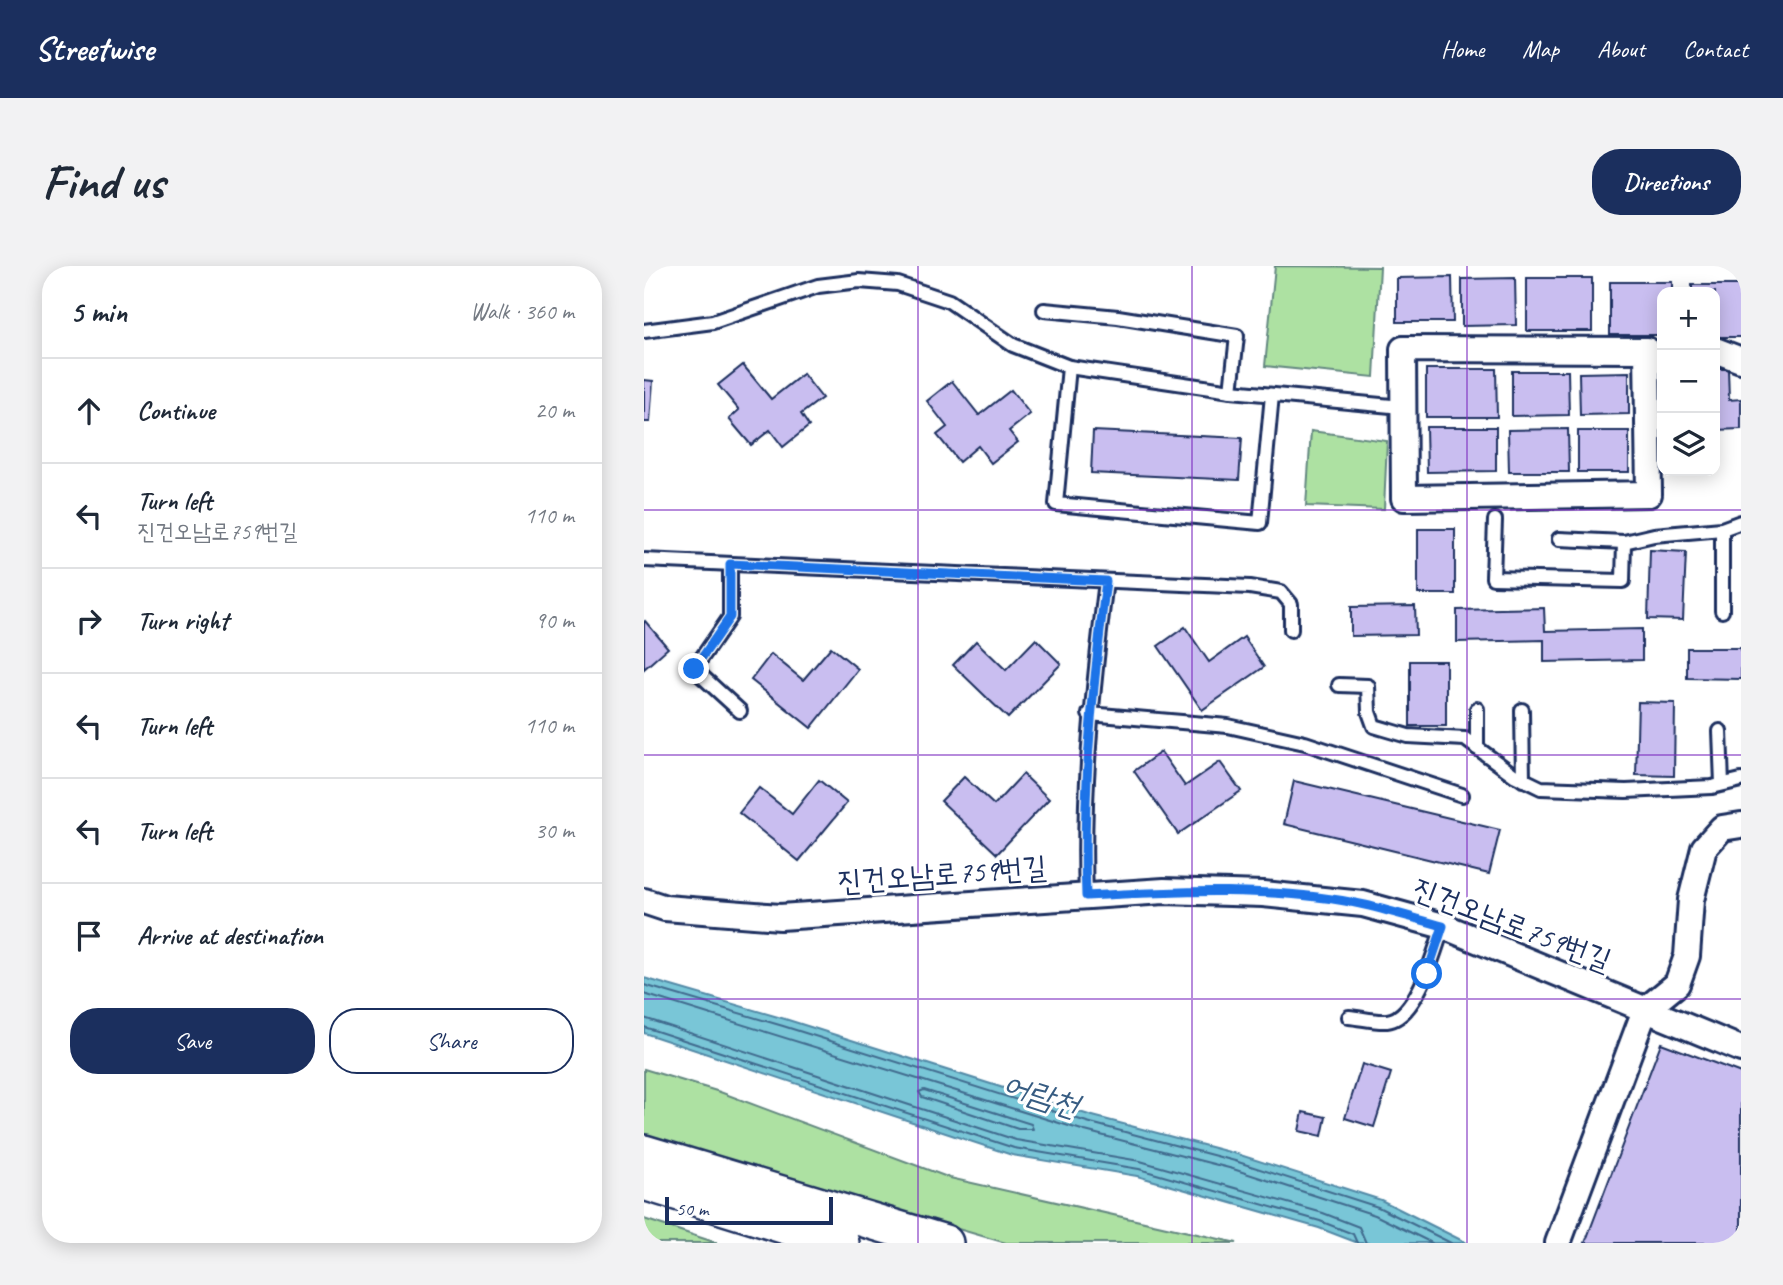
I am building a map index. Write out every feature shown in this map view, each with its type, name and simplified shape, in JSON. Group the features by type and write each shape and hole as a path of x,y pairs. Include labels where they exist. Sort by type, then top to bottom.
{"main road":[{"path":"644,1153 945,1243"},
{"path":"644,1182 841,1243"}],"street":[{"path":"1402,349 1655,350 1649,494 1404,498 1402,407 1402,349"},
{"path":"1720,352 1741,360"},
{"path":"1558,1243 1645,1010 1677,984 1687,956 1690,900 1704,848 1722,828 1741,825"},
{"name":"진건오남로759번길","path":"644,901 665,908 780,917 1164,891 1263,894 1363,904 1443,926 1741,1049"}],"lane":[{"path":"644,331 713,322 818,286 859,281 898,284 948,301 1013,345 1069,367 1231,391 1402,407"},
{"path":"1044,310 1118,317 1237,336 1231,391"},
{"path":"1069,367 1056,504 1261,523 1272,395"},
{"path":"1495,520 1493,578 1623,581 1624,542"},
{"path":"1559,539 1624,542 1654,535 1722,529 1741,522"},
{"path":"1722,529 1722,611"},
{"path":"644,560 1250,587 1280,592 1292,604 1291,630"},
{"path":"730,564 730,617 694,669 740,711"},
{"path":"1086,896 1083,817 1089,714 1106,581"},
{"path":"1339,685 1368,686 1369,712 1374,726 1408,736 1465,739 1523,780 1541,788 1626,791 1722,784 1741,780"},
{"path":"1477,709 1477,748"},
{"path":"1522,710 1523,780"},
{"path":"1089,714 1228,726 1305,743 1462,795"},
{"path":"1720,731 1722,784"},
{"path":"1349,1017 1389,1021 1407,1010 1427,974 1443,926"}],"green space":[{"path":"1275,266 1380,267 1374,377 1265,366"},
{"path":"1311,431 1387,441 1384,509 1306,506"},
{"path":"644,1069 720,1092 950,1178 1237,1243 1006,1243 644,1137"},
{"path":"644,1219 717,1243 644,1243"}],"water":[{"path":"644,978 785,1019 1089,1115 1237,1154 1381,1200 1467,1243 1358,1243 1319,1228 1137,1176 1012,1155 644,1033"}],"building":[{"path":"1452,277 1453,322 1397,322 1397,278"},
{"path":"1515,278 1516,325 1462,326 1462,279"},
{"path":"1527,278 1592,278 1592,331 1527,331"},
{"path":"1610,282 1672,282 1672,287 1657,287 1657,335 1610,335"},
{"path":"1741,285 1741,337 1720,337 1720,287 1692,287"},
{"path":"743,365 771,399 803,374 822,398 801,414 809,426 783,447 770,430 751,445 729,419 739,410 718,385"},
{"path":"1426,369 1496,369 1497,417 1426,417"},
{"path":"1720,369 1728,369 1729,400 1741,399 1741,429 1720,430"},
{"path":"1512,371 1568,371 1569,415 1512,416"},
{"path":"1629,372 1629,414 1580,415 1579,373"},
{"path":"644,380 653,381 650,422 644,422"},
{"path":"952,381 979,415 1011,390 1030,414 1009,431 1018,442 991,463 978,446 959,462 937,435 947,427 927,401"},
{"path":"1426,427 1496,427 1496,471 1427,472"},
{"path":"1568,429 1569,472 1509,472 1508,430"},
{"path":"1093,431 1242,438 1239,480 1091,473"},
{"path":"1578,431 1629,431 1629,472 1578,472"},
{"path":"1418,529 1455,529 1455,594 1418,594"},
{"path":"1650,550 1686,552 1683,620 1648,619"},
{"path":"1415,606 1416,635 1351,636 1351,607"},
{"path":"1544,608 1545,631 1642,629 1642,660 1544,662 1544,640 1457,642 1457,610"},
{"path":"644,622 668,648 644,669"},
{"path":"1185,627 1209,662 1244,637 1264,667 1202,710 1158,646"},
{"path":"1036,639 1061,664 1008,718 953,665 976,641 1006,670"},
{"path":"831,647 858,669 811,728 751,680 771,654 803,680"},
{"path":"1687,648 1741,648 1741,679 1687,678"},
{"path":"1410,661 1446,661 1446,726 1410,726"},
{"path":"1638,702 1675,703 1674,776 1636,775"},
{"path":"1161,752 1185,786 1220,762 1241,791 1178,834 1134,771"},
{"path":"1023,774 1049,799 997,854 941,801 964,777 994,805"},
{"path":"819,780 847,803 799,861 739,813 759,788 792,814"},
{"path":"1294,781 1500,830 1489,874 1284,824"},
{"path":"1661,1043 1741,1073 1741,1243 1585,1243"},
{"path":"1362,1064 1391,1073 1374,1127 1345,1118"},
{"path":"1303,1112 1326,1117 1322,1136 1299,1131"}],"route":[{"path":"694,669 730,617 730,564 1106,581 1089,714 1083,817 1086,896 1164,891 1263,894 1363,904 1443,926 1427,974"}],"water label":[{"name":"어람천","path":"1041,1095"}]}
